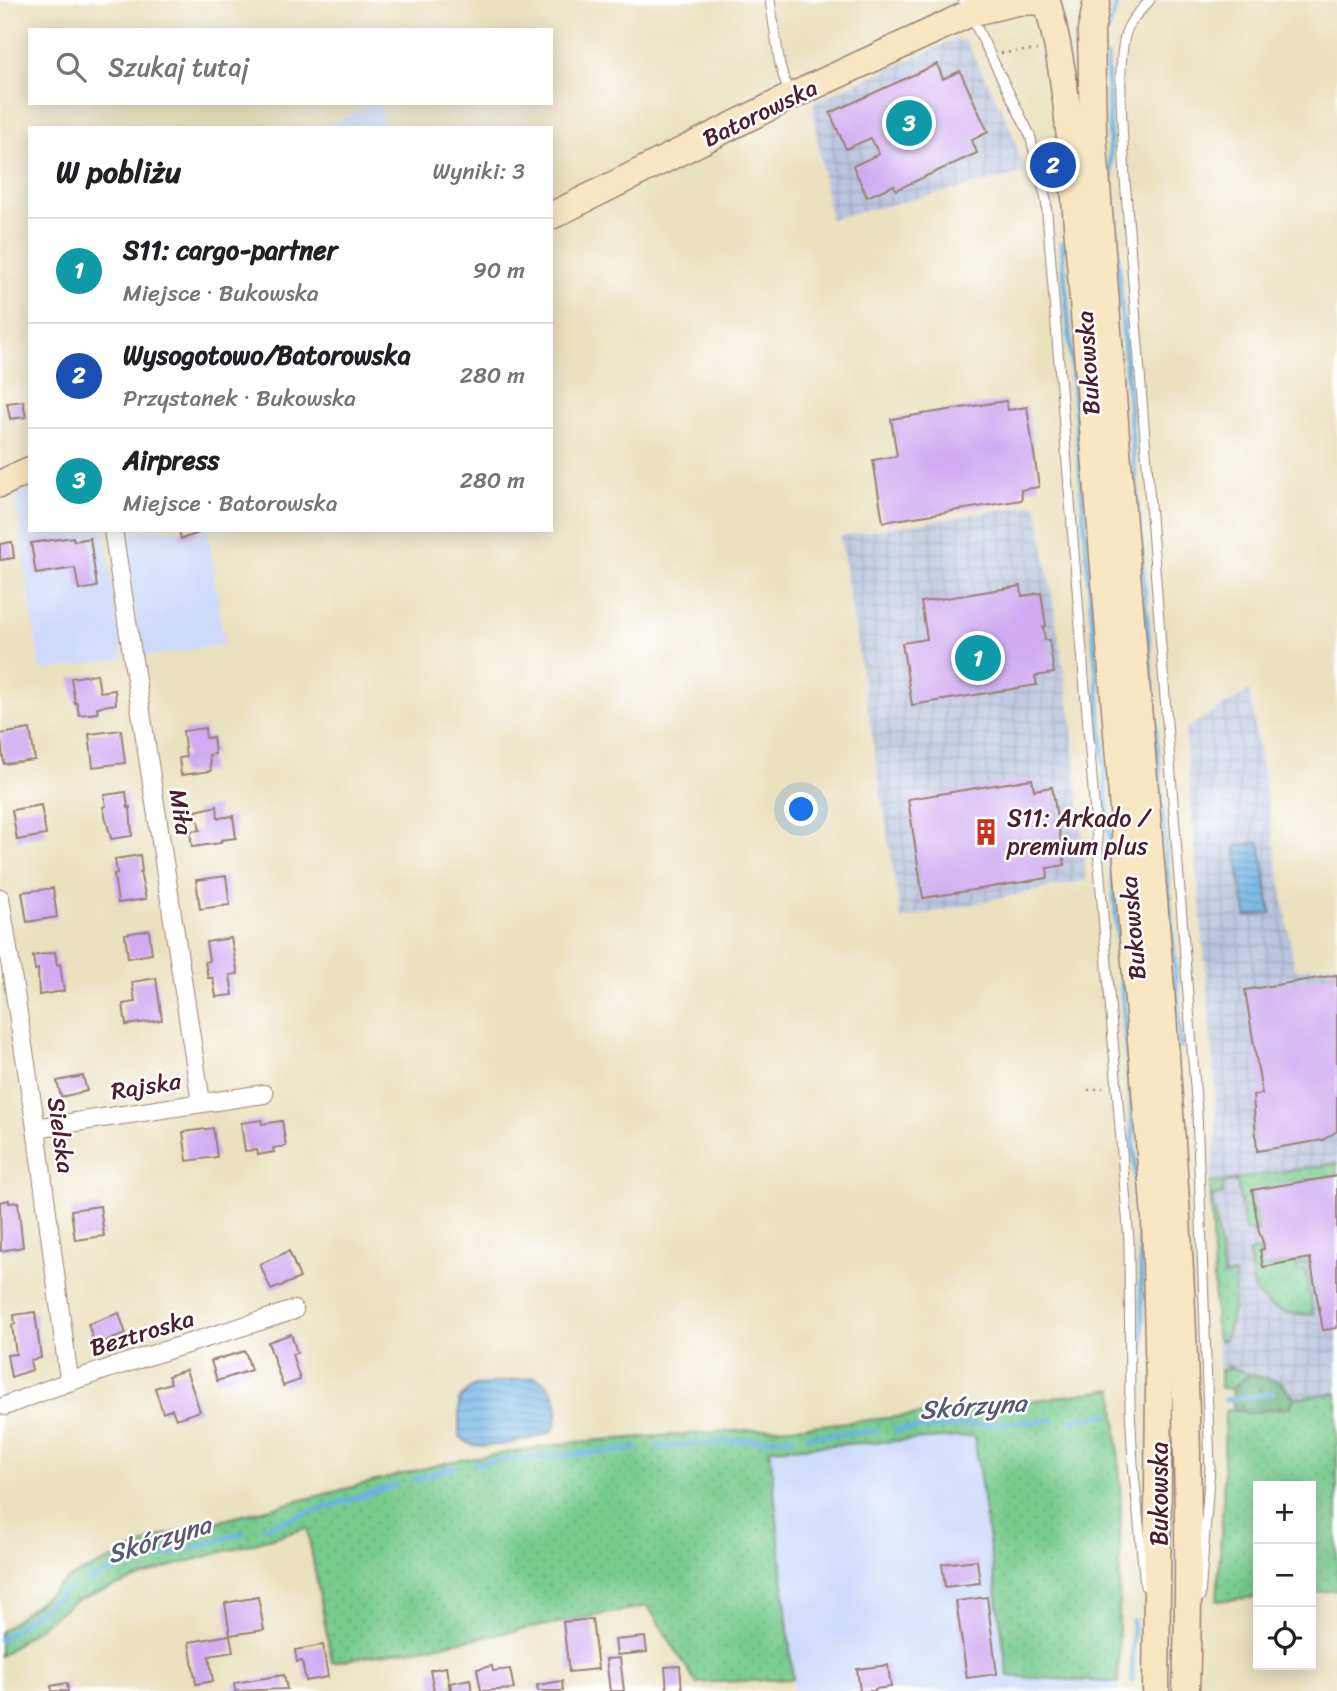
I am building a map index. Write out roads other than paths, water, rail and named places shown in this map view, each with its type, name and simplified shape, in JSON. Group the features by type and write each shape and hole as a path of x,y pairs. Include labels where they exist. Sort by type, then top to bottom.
{"main road":[{"name":"Batorowska","path":"553,215 973,4 1046,1 1078,9 1096,1"},
{"name":"Bukowska","path":"1046,1 1053,22 1062,86 1077,224 1154,1205 1159,1340 1152,1612 1156,1691"},
{"name":"Bukowska","path":"1096,1 1091,31 1093,133 1176,1175 1184,1391 1186,1685"},
{"path":"0,484 28,471"}],"street":[{"name":"Miła","path":"113,532 201,1102"},
{"name":"Sielska","path":"0,898 36,1128 69,1380"},
{"name":"Rajska","path":"36,1128 264,1094"},
{"name":"Beztroska","path":"5,1406 69,1380 179,1348 294,1310"}],"lane":[{"path":"770,0 780,65 790,97"},
{"path":"1150,0 1133,18 1122,46 1123,118 1197,1112 1210,1467 1200,1602"},
{"path":"973,4 1030,135 1046,200 1129,1241 1130,1409 1146,1591"},
{"path":"1058,119 1062,86"},
{"path":"1063,196 1077,224"},
{"path":"1186,1685 1199,1624"}],"water":[{"path":"1260,842 1271,913 1246,917 1235,846"},
{"path":"535,1377 549,1387 556,1400 557,1415 553,1431 523,1440 486,1446 468,1443 459,1435 459,1399 474,1386"}],"waterway":[{"path":"1108,31 1118,0"},
{"path":"1107,57 1111,178 1181,1046"},
{"path":"1062,243 1130,1088 1140,1241 1143,1348"},
{"name":"Skórzyna","path":"1225,1400 1273,1393"},
{"name":"Skórzyna","path":"1073,1419 1109,1415"},
{"name":"Skórzyna","path":"895,1430 1054,1420"},
{"name":"Skórzyna","path":"808,1436 877,1431"},
{"name":"Skórzyna","path":"658,1447 792,1437"},
{"name":"Skórzyna","path":"476,1463 638,1449"},
{"name":"Skórzyna","path":"414,1480 454,1467"},
{"name":"Skórzyna","path":"264,1527 396,1485"},
{"name":"Skórzyna","path":"87,1581 118,1569 243,1533"},
{"name":"Skórzyna","path":"0,1640 69,1589"},
{"path":"1132,1680 1133,1621"}],"place":[{"name":"Airpress","path":"909,123"},
{"name":"Wysogotowo/Batorowska","path":"1053,165"},
{"name":"S11: cargo-partner","path":"978,658"},
{"name":"S11: Arkado / premium plus","path":"986,832"}]}
